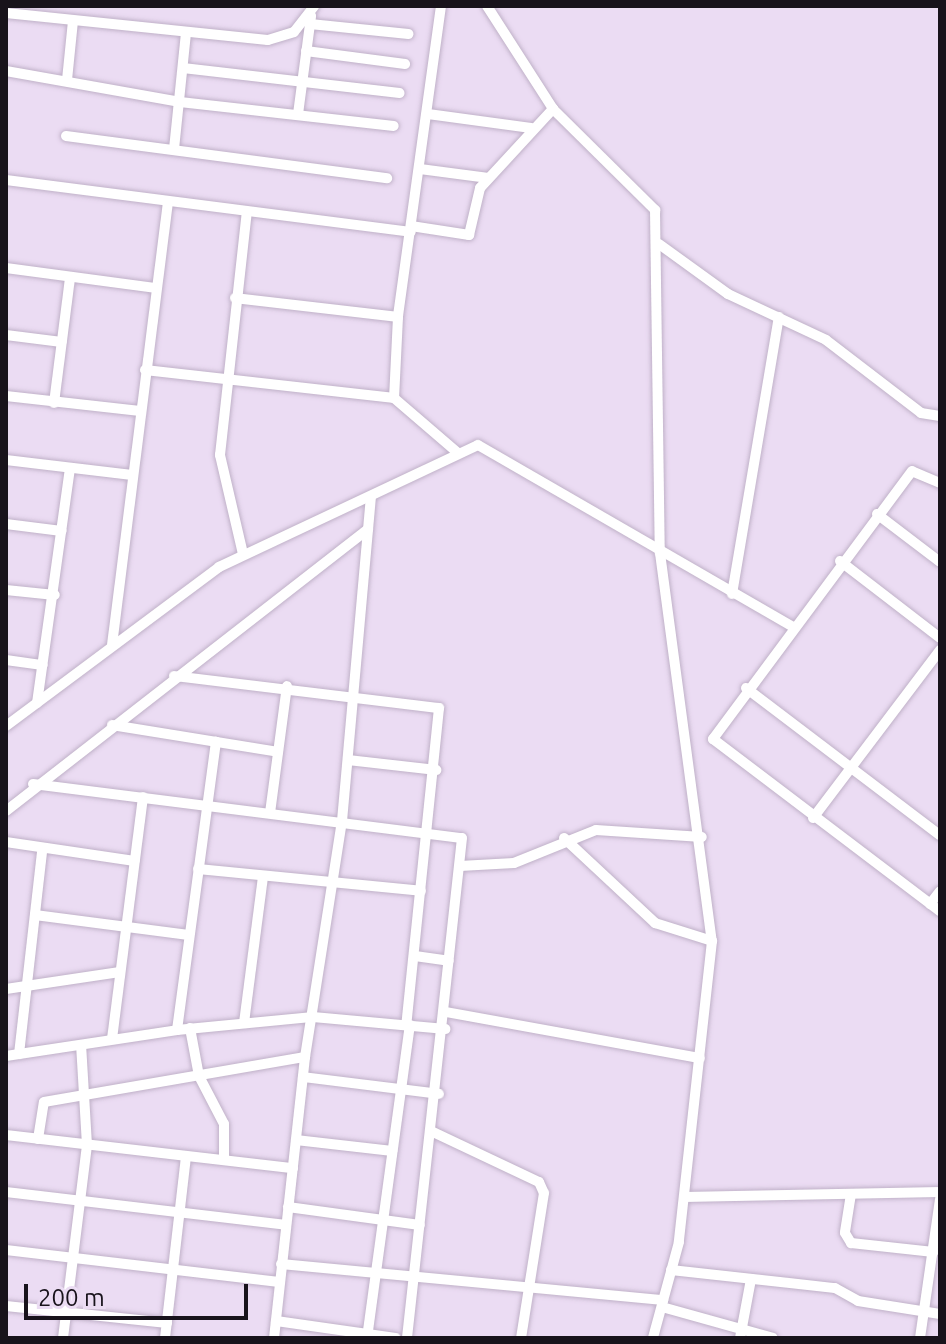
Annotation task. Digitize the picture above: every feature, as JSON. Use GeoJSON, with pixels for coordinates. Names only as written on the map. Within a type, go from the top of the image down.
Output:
{"type":"FeatureCollection","features":[{"type":"Feature","properties":{"kind":"street"},"geometry":{"type":"LineString","coordinates":[[394,398],[398,317],[441,6]]}},
{"type":"Feature","properties":{"kind":"street"},"geometry":{"type":"LineString","coordinates":[[487,6],[553,109],[643,194],[655,210],[659,244],[654,419],[660,553],[702,837],[712,941],[684,1197],[671,1270],[653,1338]]}},
{"type":"Feature","properties":{"kind":"street"},"geometry":{"type":"LineString","coordinates":[[6,13],[268,40],[294,32],[312,15]]}},
{"type":"Feature","properties":{"kind":"street"},"geometry":{"type":"LineString","coordinates":[[312,15],[408,34]]}},
{"type":"Feature","properties":{"kind":"street"},"geometry":{"type":"LineString","coordinates":[[298,114],[312,15]]}},
{"type":"Feature","properties":{"kind":"street"},"geometry":{"type":"LineString","coordinates":[[67,80],[73,21]]}},
{"type":"Feature","properties":{"kind":"street"},"geometry":{"type":"LineString","coordinates":[[174,149],[186,33]]}},
{"type":"Feature","properties":{"kind":"street"},"geometry":{"type":"LineString","coordinates":[[306,51],[405,64]]}},
{"type":"Feature","properties":{"kind":"street"},"geometry":{"type":"LineString","coordinates":[[183,68],[400,93]]}},
{"type":"Feature","properties":{"kind":"street"},"geometry":{"type":"LineString","coordinates":[[6,71],[180,102],[394,126]]}},
{"type":"Feature","properties":{"kind":"street"},"geometry":{"type":"LineString","coordinates":[[6,180],[168,204],[469,235],[488,178],[531,128],[553,109]]}},
{"type":"Feature","properties":{"kind":"street"},"geometry":{"type":"LineString","coordinates":[[428,114],[531,128]]}},
{"type":"Feature","properties":{"kind":"street"},"geometry":{"type":"LineString","coordinates":[[66,136],[387,178]]}},
{"type":"Feature","properties":{"kind":"street"},"geometry":{"type":"LineString","coordinates":[[420,169],[488,178]]}},
{"type":"Feature","properties":{"kind":"street"},"geometry":{"type":"LineString","coordinates":[[112,645],[168,204]]}},
{"type":"Feature","properties":{"kind":"street"},"geometry":{"type":"LineString","coordinates":[[243,554],[220,455],[224,381],[247,212]]}},
{"type":"Feature","properties":{"kind":"street"},"geometry":{"type":"LineString","coordinates":[[659,244],[699,277],[826,340],[911,407],[940,416]]}},
{"type":"Feature","properties":{"kind":"street"},"geometry":{"type":"LineString","coordinates":[[6,268],[155,288]]}},
{"type":"Feature","properties":{"kind":"street"},"geometry":{"type":"LineString","coordinates":[[54,403],[70,278]]}},
{"type":"Feature","properties":{"kind":"street"},"geometry":{"type":"LineString","coordinates":[[235,298],[398,317]]}},
{"type":"Feature","properties":{"kind":"street"},"geometry":{"type":"LineString","coordinates":[[732,594],[779,317]]}},
{"type":"Feature","properties":{"kind":"street"},"geometry":{"type":"LineString","coordinates":[[6,335],[62,342]]}},
{"type":"Feature","properties":{"kind":"street"},"geometry":{"type":"LineString","coordinates":[[145,370],[394,398],[458,453]]}},
{"type":"Feature","properties":{"kind":"street"},"geometry":{"type":"LineString","coordinates":[[6,396],[140,411]]}},
{"type":"Feature","properties":{"kind":"street"},"geometry":{"type":"LineString","coordinates":[[6,726],[112,645],[243,554],[371,498],[478,445],[660,553],[792,626]]}},
{"type":"Feature","properties":{"kind":"street"},"geometry":{"type":"LineString","coordinates":[[6,460],[132,475]]}},
{"type":"Feature","properties":{"kind":"street"},"geometry":{"type":"LineString","coordinates":[[37,703],[55,595],[70,468]]}},
{"type":"Feature","properties":{"kind":"street"},"geometry":{"type":"LineString","coordinates":[[940,483],[912,471],[840,561],[746,688],[713,739],[813,818],[940,911]]}},
{"type":"Feature","properties":{"kind":"street"},"geometry":{"type":"LineString","coordinates":[[274,1338],[305,1057],[342,821],[371,498]]}},
{"type":"Feature","properties":{"kind":"street"},"geometry":{"type":"LineString","coordinates":[[877,514],[940,562]]}},
{"type":"Feature","properties":{"kind":"street"},"geometry":{"type":"LineString","coordinates":[[6,524],[62,531]]}},
{"type":"Feature","properties":{"kind":"street"},"geometry":{"type":"LineString","coordinates":[[6,811],[33,784],[368,529]]}},
{"type":"Feature","properties":{"kind":"street"},"geometry":{"type":"LineString","coordinates":[[840,561],[940,638]]}},
{"type":"Feature","properties":{"kind":"street"},"geometry":{"type":"LineString","coordinates":[[6,590],[55,595]]}},
{"type":"Feature","properties":{"kind":"street"},"geometry":{"type":"LineString","coordinates":[[813,818],[940,650]]}},
{"type":"Feature","properties":{"kind":"street"},"geometry":{"type":"LineString","coordinates":[[6,660],[43,665]]}},
{"type":"Feature","properties":{"kind":"street"},"geometry":{"type":"LineString","coordinates":[[174,676],[287,686],[439,708],[430,832],[408,1025],[367,1336]]}},
{"type":"Feature","properties":{"kind":"street"},"geometry":{"type":"LineString","coordinates":[[270,813],[287,686]]}},
{"type":"Feature","properties":{"kind":"street"},"geometry":{"type":"LineString","coordinates":[[746,688],[940,835]]}},
{"type":"Feature","properties":{"kind":"street"},"geometry":{"type":"LineString","coordinates":[[112,725],[278,752]]}},
{"type":"Feature","properties":{"kind":"street"},"geometry":{"type":"LineString","coordinates":[[177,1030],[216,742]]}},
{"type":"Feature","properties":{"kind":"street"},"geometry":{"type":"LineString","coordinates":[[348,760],[436,770]]}},
{"type":"Feature","properties":{"kind":"street"},"geometry":{"type":"LineString","coordinates":[[33,784],[207,803],[462,838],[439,1094],[407,1338]]}},
{"type":"Feature","properties":{"kind":"street"},"geometry":{"type":"LineString","coordinates":[[112,1039],[143,797]]}},
{"type":"Feature","properties":{"kind":"street"},"geometry":{"type":"LineString","coordinates":[[460,866],[514,863],[564,838],[596,830],[702,837]]}},
{"type":"Feature","properties":{"kind":"street"},"geometry":{"type":"LineString","coordinates":[[564,838],[655,923],[712,941]]}},
{"type":"Feature","properties":{"kind":"street"},"geometry":{"type":"LineString","coordinates":[[6,842],[42,852],[135,861]]}},
{"type":"Feature","properties":{"kind":"street"},"geometry":{"type":"LineString","coordinates":[[19,1054],[42,852]]}},
{"type":"Feature","properties":{"kind":"street"},"geometry":{"type":"LineString","coordinates":[[198,869],[421,891]]}},
{"type":"Feature","properties":{"kind":"street"},"geometry":{"type":"LineString","coordinates":[[244,1023],[263,877]]}},
{"type":"Feature","properties":{"kind":"street"},"geometry":{"type":"LineString","coordinates":[[930,904],[940,891]]}},
{"type":"Feature","properties":{"kind":"street"},"geometry":{"type":"LineString","coordinates":[[35,915],[127,924],[189,935]]}},
{"type":"Feature","properties":{"kind":"street"},"geometry":{"type":"LineString","coordinates":[[415,956],[449,961]]}},
{"type":"Feature","properties":{"kind":"street"},"geometry":{"type":"LineString","coordinates":[[6,989],[120,972]]}},
{"type":"Feature","properties":{"kind":"street"},"geometry":{"type":"LineString","coordinates":[[446,1012],[700,1058]]}},
{"type":"Feature","properties":{"kind":"street"},"geometry":{"type":"LineString","coordinates":[[6,1056],[190,1028],[313,1017],[445,1029]]}},
{"type":"Feature","properties":{"kind":"street"},"geometry":{"type":"LineString","coordinates":[[190,1028],[199,1076],[224,1124],[224,1160]]}},
{"type":"Feature","properties":{"kind":"street"},"geometry":{"type":"LineString","coordinates":[[63,1338],[87,1145],[88,1097],[81,1045]]}},
{"type":"Feature","properties":{"kind":"street"},"geometry":{"type":"LineString","coordinates":[[38,1139],[44,1102],[88,1097],[305,1057]]}},
{"type":"Feature","properties":{"kind":"street"},"geometry":{"type":"LineString","coordinates":[[303,1077],[439,1094]]}},
{"type":"Feature","properties":{"kind":"street"},"geometry":{"type":"LineString","coordinates":[[433,1132],[539,1182],[544,1193],[525,1290],[521,1338]]}},
{"type":"Feature","properties":{"kind":"street"},"geometry":{"type":"LineString","coordinates":[[6,1135],[293,1168]]}},
{"type":"Feature","properties":{"kind":"street"},"geometry":{"type":"LineString","coordinates":[[296,1140],[392,1151]]}},
{"type":"Feature","properties":{"kind":"street"},"geometry":{"type":"LineString","coordinates":[[165,1338],[186,1156]]}},
{"type":"Feature","properties":{"kind":"street"},"geometry":{"type":"LineString","coordinates":[[6,1192],[286,1225]]}},
{"type":"Feature","properties":{"kind":"street"},"geometry":{"type":"LineString","coordinates":[[684,1197],[940,1192]]}},
{"type":"Feature","properties":{"kind":"street"},"geometry":{"type":"LineString","coordinates":[[851,1194],[845,1233],[851,1243],[936,1259]]}},
{"type":"Feature","properties":{"kind":"street"},"geometry":{"type":"LineString","coordinates":[[920,1338],[936,1259],[940,1199]]}},
{"type":"Feature","properties":{"kind":"street"},"geometry":{"type":"LineString","coordinates":[[288,1207],[420,1225]]}},
{"type":"Feature","properties":{"kind":"street"},"geometry":{"type":"LineString","coordinates":[[6,1250],[279,1282]]}},
{"type":"Feature","properties":{"kind":"street"},"geometry":{"type":"LineString","coordinates":[[281,1264],[662,1303],[742,1334],[773,1338]]}},
{"type":"Feature","properties":{"kind":"street"},"geometry":{"type":"LineString","coordinates":[[671,1270],[835,1288],[860,1301],[940,1314]]}},
{"type":"Feature","properties":{"kind":"street"},"geometry":{"type":"LineString","coordinates":[[742,1334],[751,1279]]}},
{"type":"Feature","properties":{"kind":"street"},"geometry":{"type":"LineString","coordinates":[[6,1306],[167,1323]]}},
{"type":"Feature","properties":{"kind":"street"},"geometry":{"type":"LineString","coordinates":[[276,1321],[396,1338]]}}]}
